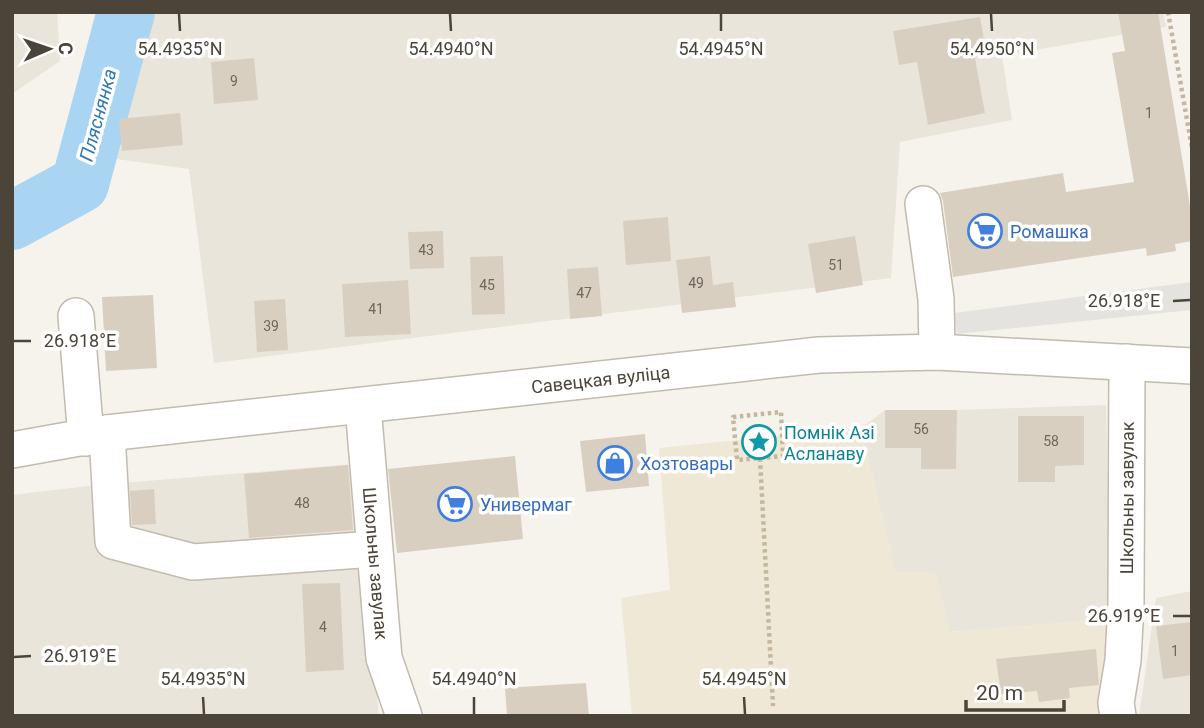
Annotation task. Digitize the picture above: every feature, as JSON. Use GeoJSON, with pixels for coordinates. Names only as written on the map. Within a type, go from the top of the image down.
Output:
{"type":"FeatureCollection","features":[{"type":"Feature","properties":{"kind":"street"},"geometry":{"type":"LineString","coordinates":[[923,204],[936,299],[937,352]]}},
{"type":"Feature","properties":{"kind":"street"},"geometry":{"type":"LineString","coordinates":[[76,316],[113,541],[193,562],[374,549]]}},
{"type":"Feature","properties":{"kind":"street","name":"Савецкая вуліца"},"geometry":{"type":"LineString","coordinates":[[12,450],[96,435],[819,355],[937,352],[1192,366]]}},
{"type":"Feature","properties":{"kind":"street","name":"Школьны завулак"},"geometry":{"type":"LineString","coordinates":[[1118,716],[1116,703],[1123,660],[1126,603],[1127,362]]}},
{"type":"Feature","properties":{"kind":"street","name":"Школьны завулак"},"geometry":{"type":"LineString","coordinates":[[363,405],[384,658],[404,716]]}},
{"type":"Feature","properties":{"kind":"path"},"geometry":{"type":"LineString","coordinates":[[1168,12],[1192,148]]}},
{"type":"Feature","properties":{"kind":"path"},"geometry":{"type":"LineString","coordinates":[[780,412],[783,456],[760,458],[737,460],[733,417],[780,412]]}},
{"type":"Feature","properties":{"kind":"path"},"geometry":{"type":"LineString","coordinates":[[760,458],[773,706]]}},
{"type":"Feature","properties":{"kind":"shaded area"},"geometry":{"type":"Polygon","coordinates":[[[12,12],[57,12],[60,61],[12,94],[12,12]]]}},
{"type":"Feature","properties":{"kind":"shaded area"},"geometry":{"type":"Polygon","coordinates":[[[145,12],[1163,12],[1166,27],[1002,56],[1012,120],[900,142],[891,278],[214,363],[189,169],[109,158],[145,12]]]}},
{"type":"Feature","properties":{"kind":"shaded area"},"geometry":{"type":"Polygon","coordinates":[[[1192,282],[1192,310],[957,334],[954,313],[1192,282]]]}},
{"type":"Feature","properties":{"kind":"shaded area"},"geometry":{"type":"Polygon","coordinates":[[[1106,405],[1110,619],[950,632],[935,573],[895,572],[861,428],[885,410],[1106,405]]]}},
{"type":"Feature","properties":{"kind":"shaded area"},"geometry":{"type":"Polygon","coordinates":[[[861,428],[895,572],[935,572],[950,632],[1110,619],[1109,716],[632,716],[621,598],[670,590],[659,448],[861,428]]]}},
{"type":"Feature","properties":{"kind":"shaded area"},"geometry":{"type":"Polygon","coordinates":[[[354,464],[379,716],[12,716],[12,495],[97,485],[354,464]]]}},
{"type":"Feature","properties":{"kind":"shaded area"},"geometry":{"type":"Polygon","coordinates":[[[1192,591],[1192,716],[1139,716],[1156,598],[1192,591]]]}},
{"type":"Feature","properties":{"kind":"building"},"geometry":{"type":"Polygon","coordinates":[[[1118,12],[1158,12],[1192,218],[1192,241],[1175,244],[1176,251],[1147,256],[1146,248],[953,277],[940,193],[1063,173],[1066,192],[1134,182],[1112,53],[1125,51],[1118,12]]]}},
{"type":"Feature","properties":{"kind":"building"},"geometry":{"type":"Polygon","coordinates":[[[980,17],[986,51],[974,53],[985,113],[928,125],[917,62],[899,65],[893,31],[980,17]]]}},
{"type":"Feature","properties":{"kind":"building"},"geometry":{"type":"Polygon","coordinates":[[[254,58],[258,100],[214,104],[211,62],[254,58]]]}},
{"type":"Feature","properties":{"kind":"building"},"geometry":{"type":"Polygon","coordinates":[[[180,113],[183,145],[122,151],[119,119],[180,113]]]}},
{"type":"Feature","properties":{"kind":"building"},"geometry":{"type":"Polygon","coordinates":[[[668,217],[671,261],[626,265],[623,221],[668,217]]]}},
{"type":"Feature","properties":{"kind":"building"},"geometry":{"type":"Polygon","coordinates":[[[443,231],[444,268],[410,269],[408,232],[443,231]]]}},
{"type":"Feature","properties":{"kind":"building"},"geometry":{"type":"Polygon","coordinates":[[[855,236],[863,285],[816,293],[808,244],[855,236]]]}},
{"type":"Feature","properties":{"kind":"building"},"geometry":{"type":"Polygon","coordinates":[[[503,256],[505,314],[472,315],[470,257],[503,256]]]}},
{"type":"Feature","properties":{"kind":"building"},"geometry":{"type":"Polygon","coordinates":[[[710,256],[713,285],[733,282],[736,307],[682,313],[676,260],[710,256]]]}},
{"type":"Feature","properties":{"kind":"building"},"geometry":{"type":"Polygon","coordinates":[[[598,267],[602,316],[570,319],[567,269],[598,267]]]}},
{"type":"Feature","properties":{"kind":"building"},"geometry":{"type":"Polygon","coordinates":[[[408,280],[411,334],[345,337],[342,284],[408,280]]]}},
{"type":"Feature","properties":{"kind":"building"},"geometry":{"type":"Polygon","coordinates":[[[153,295],[157,368],[106,371],[102,297],[153,295]]]}},
{"type":"Feature","properties":{"kind":"building"},"geometry":{"type":"Polygon","coordinates":[[[285,299],[288,350],[257,352],[254,301],[285,299]]]}},
{"type":"Feature","properties":{"kind":"building"},"geometry":{"type":"Polygon","coordinates":[[[885,410],[957,410],[956,469],[921,469],[921,448],[885,448],[885,410]]]}},
{"type":"Feature","properties":{"kind":"building"},"geometry":{"type":"Polygon","coordinates":[[[1018,416],[1084,416],[1084,465],[1055,466],[1055,482],[1018,482],[1018,416]]]}},
{"type":"Feature","properties":{"kind":"building","name":"Хозтовары"},"geometry":{"type":"Polygon","coordinates":[[[645,434],[649,486],[586,492],[580,441],[645,434]]]}},
{"type":"Feature","properties":{"kind":"building","name":"Универмаг"},"geometry":{"type":"Polygon","coordinates":[[[515,456],[523,539],[397,553],[388,469],[515,456]]]}},
{"type":"Feature","properties":{"kind":"building"},"geometry":{"type":"Polygon","coordinates":[[[348,465],[353,530],[249,538],[244,474],[348,465]]]}},
{"type":"Feature","properties":{"kind":"building"},"geometry":{"type":"Polygon","coordinates":[[[154,489],[156,524],[132,525],[130,491],[154,489]]]}},
{"type":"Feature","properties":{"kind":"building"},"geometry":{"type":"Polygon","coordinates":[[[340,583],[344,670],[306,672],[302,584],[340,583]]]}},
{"type":"Feature","properties":{"kind":"building"},"geometry":{"type":"Polygon","coordinates":[[[1192,622],[1192,675],[1163,679],[1156,626],[1192,622]]]}},
{"type":"Feature","properties":{"kind":"building"},"geometry":{"type":"Polygon","coordinates":[[[1096,649],[1099,685],[1069,688],[1070,698],[1039,702],[1037,691],[1001,694],[996,659],[1096,649]]]}},
{"type":"Feature","properties":{"kind":"building"},"geometry":{"type":"Polygon","coordinates":[[[586,683],[589,716],[507,716],[505,688],[586,683]]]}},
{"type":"Feature","properties":{"kind":"waterway","name":"Пляснянка"},"geometry":{"type":"LineString","coordinates":[[12,221],[80,184],[126,12]]}},
{"type":"Feature","properties":{"kind":"place","name":"Ромашка"},"geometry":{"type":"Point","coordinates":[985,231]}},
{"type":"Feature","properties":{"kind":"place","name":"Помнік Азі Асланаву"},"geometry":{"type":"Point","coordinates":[759,442]}},
{"type":"Feature","properties":{"kind":"place","name":"Хозтовары"},"geometry":{"type":"Point","coordinates":[615,463]}},
{"type":"Feature","properties":{"kind":"place","name":"Универмаг"},"geometry":{"type":"Point","coordinates":[455,504]}}]}
